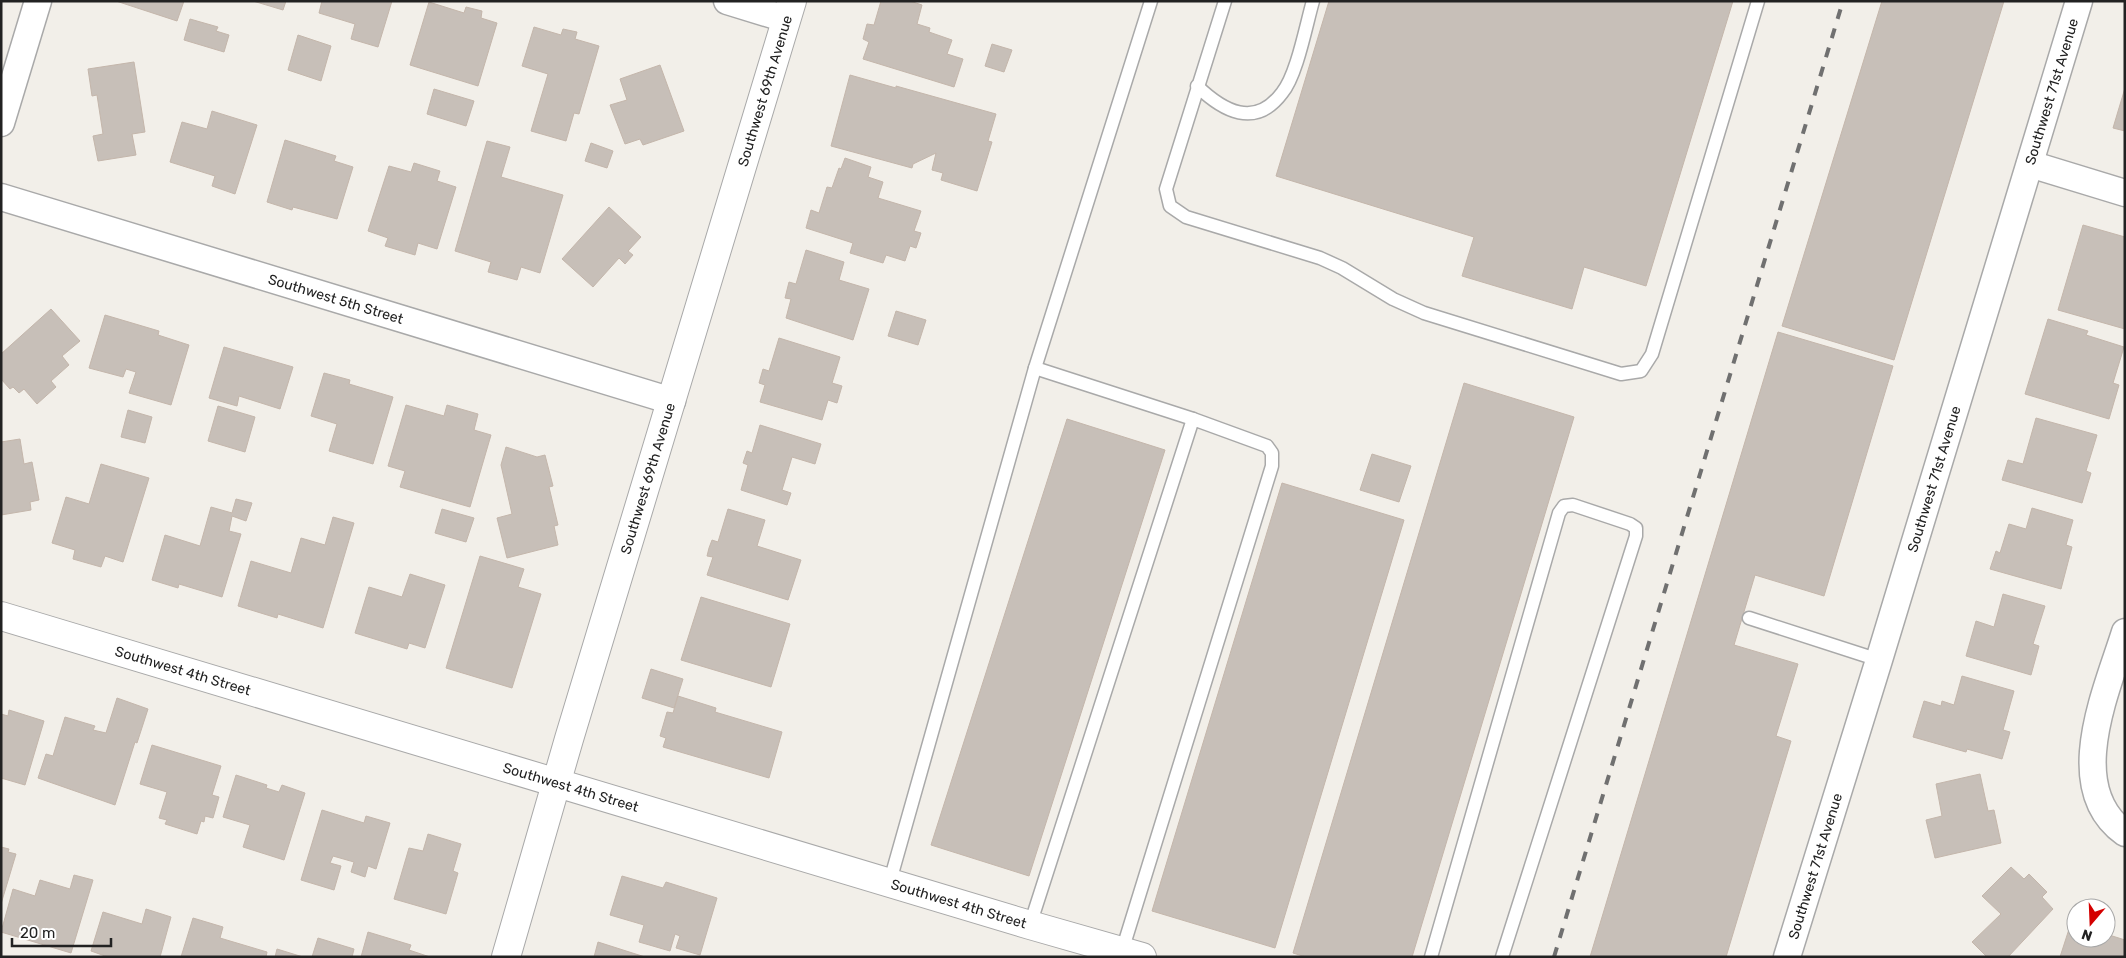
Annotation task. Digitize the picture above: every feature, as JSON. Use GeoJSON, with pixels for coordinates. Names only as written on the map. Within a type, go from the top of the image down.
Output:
{"type":"FeatureCollection","features":[{"type":"Feature","properties":{"kind":"street"},"geometry":{"type":"LineString","coordinates":[[1,123],[38,1]]}},
{"type":"Feature","properties":{"kind":"street"},"geometry":{"type":"LineString","coordinates":[[727,1],[789,10]]}},
{"type":"Feature","properties":{"kind":"street","name":"Southwest 71st Avenue"},"geometry":{"type":"LineString","coordinates":[[1787,957],[1880,660],[2079,1]]}},
{"type":"Feature","properties":{"kind":"street","name":"Southwest 69th Avenue"},"geometry":{"type":"LineString","coordinates":[[506,957],[789,10]]}},
{"type":"Feature","properties":{"kind":"street"},"geometry":{"type":"LineString","coordinates":[[2030,164],[2125,193]]}},
{"type":"Feature","properties":{"kind":"street","name":"Southwest 5th Street"},"geometry":{"type":"LineString","coordinates":[[1,197],[672,401]]}},
{"type":"Feature","properties":{"kind":"street","name":"Southwest 4th Street"},"geometry":{"type":"LineString","coordinates":[[1,616],[1132,954]]}},
{"type":"Feature","properties":{"kind":"street"},"geometry":{"type":"LineString","coordinates":[[2125,632],[2092,744],[2094,779],[2098,798],[2112,824],[2125,833]]}},
{"type":"Feature","properties":{"kind":"lane"},"geometry":{"type":"LineString","coordinates":[[890,881],[1035,368],[1151,1]]}},
{"type":"Feature","properties":{"kind":"lane"},"geometry":{"type":"LineString","coordinates":[[1225,1],[1166,189],[1170,206],[1186,217],[1320,258],[1342,268],[1393,299],[1424,313],[1621,374],[1641,371],[1652,354],[1758,1]]}},
{"type":"Feature","properties":{"kind":"lane"},"geometry":{"type":"LineString","coordinates":[[1197,86],[1212,100],[1228,110],[1247,114],[1266,108],[1283,93],[1292,74],[1312,1]]}},
{"type":"Feature","properties":{"kind":"lane"},"geometry":{"type":"LineString","coordinates":[[1035,368],[1193,419],[1267,446],[1272,454],[1272,466],[1132,954]]}},
{"type":"Feature","properties":{"kind":"lane"},"geometry":{"type":"LineString","coordinates":[[1030,925],[1193,419]]}},
{"type":"Feature","properties":{"kind":"lane"},"geometry":{"type":"LineString","coordinates":[[1431,957],[1559,513],[1564,506],[1573,505],[1630,524],[1636,528],[1636,536],[1502,957]]}},
{"type":"Feature","properties":{"kind":"lane"},"geometry":{"type":"LineString","coordinates":[[1749,618],[1880,660]]}},
{"type":"Feature","properties":{"kind":"building"},"geometry":{"type":"Polygon","coordinates":[[[116,1],[184,1],[177,21],[116,1]]]}},
{"type":"Feature","properties":{"kind":"building"},"geometry":{"type":"Polygon","coordinates":[[[253,1],[286,1],[283,10],[253,1]]]}},
{"type":"Feature","properties":{"kind":"building"},"geometry":{"type":"Polygon","coordinates":[[[322,1],[392,1],[378,47],[351,39],[355,24],[319,13],[322,1]]]}},
{"type":"Feature","properties":{"kind":"building"},"geometry":{"type":"Polygon","coordinates":[[[881,1],[910,1],[922,5],[917,24],[930,28],[929,32],[952,40],[947,54],[963,59],[954,87],[863,59],[869,42],[863,39],[867,24],[874,25],[881,1]]]}},
{"type":"Feature","properties":{"kind":"building"},"geometry":{"type":"Polygon","coordinates":[[[1329,1],[1733,1],[1646,286],[1584,267],[1572,309],[1462,276],[1474,237],[1276,176],[1329,1]]]}},
{"type":"Feature","properties":{"kind":"building"},"geometry":{"type":"Polygon","coordinates":[[[1882,1],[2004,1],[1894,360],[1782,326],[1882,1]]]}},
{"type":"Feature","properties":{"kind":"building"},"geometry":{"type":"Polygon","coordinates":[[[429,2],[464,13],[466,7],[482,11],[481,18],[497,23],[478,86],[410,65],[429,2]]]}},
{"type":"Feature","properties":{"kind":"building"},"geometry":{"type":"Polygon","coordinates":[[[190,19],[218,27],[216,31],[229,35],[224,52],[184,40],[190,19]]]}},
{"type":"Feature","properties":{"kind":"building"},"geometry":{"type":"Polygon","coordinates":[[[534,27],[561,35],[563,29],[577,32],[575,39],[599,46],[579,114],[574,113],[566,141],[531,131],[548,74],[522,66],[534,27]]]}},
{"type":"Feature","properties":{"kind":"building"},"geometry":{"type":"Polygon","coordinates":[[[298,35],[331,46],[321,81],[288,70],[298,35]]]}},
{"type":"Feature","properties":{"kind":"building"},"geometry":{"type":"Polygon","coordinates":[[[992,44],[1012,50],[1004,72],[985,66],[992,44]]]}},
{"type":"Feature","properties":{"kind":"building"},"geometry":{"type":"Polygon","coordinates":[[[134,62],[145,132],[132,134],[136,155],[98,161],[93,136],[103,134],[97,95],[92,96],[88,69],[134,62]]]}},
{"type":"Feature","properties":{"kind":"building"},"geometry":{"type":"Polygon","coordinates":[[[660,65],[684,131],[643,145],[640,139],[625,144],[610,105],[627,100],[620,79],[660,65]]]}},
{"type":"Feature","properties":{"kind":"building"},"geometry":{"type":"Polygon","coordinates":[[[850,75],[996,114],[988,141],[992,142],[977,191],[941,180],[943,173],[932,170],[936,153],[913,164],[912,168],[831,146],[850,75]]]}},
{"type":"Feature","properties":{"kind":"building"},"geometry":{"type":"Polygon","coordinates":[[[2125,88],[2125,131],[2113,128],[2125,88]]]}},
{"type":"Feature","properties":{"kind":"building"},"geometry":{"type":"Polygon","coordinates":[[[434,89],[474,101],[466,126],[427,114],[434,89]]]}},
{"type":"Feature","properties":{"kind":"building"},"geometry":{"type":"Polygon","coordinates":[[[212,111],[257,125],[235,194],[212,186],[215,176],[170,162],[182,122],[207,129],[212,111]]]}},
{"type":"Feature","properties":{"kind":"building"},"geometry":{"type":"Polygon","coordinates":[[[285,140],[336,156],[334,161],[353,167],[337,219],[293,207],[292,210],[267,202],[285,140]]]}},
{"type":"Feature","properties":{"kind":"building"},"geometry":{"type":"Polygon","coordinates":[[[487,141],[510,147],[501,177],[563,195],[540,273],[521,267],[517,280],[488,272],[491,262],[455,251],[487,141]]]}},
{"type":"Feature","properties":{"kind":"building"},"geometry":{"type":"Polygon","coordinates":[[[591,143],[613,151],[607,168],[585,161],[591,143]]]}},
{"type":"Feature","properties":{"kind":"building"},"geometry":{"type":"Polygon","coordinates":[[[845,158],[871,167],[868,177],[883,182],[878,198],[921,211],[914,231],[921,233],[916,248],[910,246],[905,261],[886,255],[883,263],[850,253],[853,243],[806,228],[811,210],[819,213],[827,187],[832,188],[839,168],[841,169],[845,158]]]}},
{"type":"Feature","properties":{"kind":"building"},"geometry":{"type":"Polygon","coordinates":[[[414,163],[440,171],[437,181],[456,187],[437,249],[418,243],[415,255],[385,246],[388,238],[368,231],[389,166],[411,172],[414,163]]]}},
{"type":"Feature","properties":{"kind":"building"},"geometry":{"type":"Polygon","coordinates":[[[609,207],[641,237],[628,251],[633,255],[625,264],[619,258],[593,287],[562,259],[609,207]]]}},
{"type":"Feature","properties":{"kind":"building"},"geometry":{"type":"Polygon","coordinates":[[[2083,225],[2125,237],[2125,329],[2058,310],[2083,225]]]}},
{"type":"Feature","properties":{"kind":"building"},"geometry":{"type":"Polygon","coordinates":[[[806,250],[844,262],[839,280],[869,289],[853,340],[786,318],[791,299],[785,298],[789,282],[796,284],[806,250]]]}},
{"type":"Feature","properties":{"kind":"building"},"geometry":{"type":"Polygon","coordinates":[[[51,309],[80,341],[62,356],[69,365],[51,381],[56,387],[37,404],[24,389],[19,393],[13,387],[10,389],[1,379],[1,354],[51,309]]]}},
{"type":"Feature","properties":{"kind":"building"},"geometry":{"type":"Polygon","coordinates":[[[896,311],[926,320],[918,345],[888,336],[896,311]]]}},
{"type":"Feature","properties":{"kind":"building"},"geometry":{"type":"Polygon","coordinates":[[[105,315],[159,331],[158,335],[189,345],[171,405],[129,393],[136,372],[126,369],[123,377],[89,368],[105,315]]]}},
{"type":"Feature","properties":{"kind":"building"},"geometry":{"type":"Polygon","coordinates":[[[2048,319],[2088,331],[2086,335],[2124,347],[2113,383],[2119,385],[2109,419],[2025,394],[2048,319]]]}},
{"type":"Feature","properties":{"kind":"building"},"geometry":{"type":"Polygon","coordinates":[[[1778,332],[1893,366],[1824,596],[1755,575],[1734,645],[1798,664],[1776,736],[1791,741],[1726,957],[1590,957],[1778,332]]]}},
{"type":"Feature","properties":{"kind":"building"},"geometry":{"type":"Polygon","coordinates":[[[779,338],[840,357],[832,383],[842,386],[837,403],[828,400],[822,420],[760,402],[765,385],[759,383],[763,369],[769,371],[779,338]]]}},
{"type":"Feature","properties":{"kind":"building"},"geometry":{"type":"Polygon","coordinates":[[[224,347],[293,367],[280,409],[239,396],[237,406],[209,398],[224,347]]]}},
{"type":"Feature","properties":{"kind":"building"},"geometry":{"type":"Polygon","coordinates":[[[324,373],[350,380],[349,384],[393,397],[373,464],[329,451],[337,424],[311,416],[324,373]]]}},
{"type":"Feature","properties":{"kind":"building"},"geometry":{"type":"Polygon","coordinates":[[[1464,383],[1574,417],[1412,957],[1306,957],[1293,953],[1464,383]]]}},
{"type":"Feature","properties":{"kind":"building"},"geometry":{"type":"Polygon","coordinates":[[[406,405],[444,416],[447,405],[478,414],[474,430],[491,435],[470,507],[400,487],[405,471],[388,466],[406,405]]]}},
{"type":"Feature","properties":{"kind":"building"},"geometry":{"type":"Polygon","coordinates":[[[218,406],[255,417],[245,452],[208,441],[218,406]]]}},
{"type":"Feature","properties":{"kind":"building"},"geometry":{"type":"Polygon","coordinates":[[[128,410],[152,417],[145,443],[121,437],[128,410]]]}},
{"type":"Feature","properties":{"kind":"building"},"geometry":{"type":"Polygon","coordinates":[[[2036,418],[2097,435],[2086,471],[2091,473],[2082,503],[2002,480],[2008,460],[2023,464],[2036,418]]]}},
{"type":"Feature","properties":{"kind":"building"},"geometry":{"type":"Polygon","coordinates":[[[1067,419],[1165,450],[1029,876],[931,845],[1067,419]]]}},
{"type":"Feature","properties":{"kind":"building"},"geometry":{"type":"Polygon","coordinates":[[[760,425],[821,444],[815,464],[792,457],[782,490],[791,493],[787,505],[741,490],[748,465],[743,463],[747,451],[752,453],[760,425]]]}},
{"type":"Feature","properties":{"kind":"building"},"geometry":{"type":"Polygon","coordinates":[[[20,439],[24,464],[32,462],[39,500],[30,502],[31,510],[1,515],[1,442],[20,439]]]}},
{"type":"Feature","properties":{"kind":"building"},"geometry":{"type":"Polygon","coordinates":[[[506,447],[537,457],[545,455],[553,486],[549,487],[558,525],[554,526],[558,545],[507,558],[497,518],[512,514],[501,465],[506,447]]]}},
{"type":"Feature","properties":{"kind":"building"},"geometry":{"type":"Polygon","coordinates":[[[1372,454],[1411,466],[1399,502],[1360,490],[1372,454]]]}},
{"type":"Feature","properties":{"kind":"building"},"geometry":{"type":"Polygon","coordinates":[[[101,464],[149,478],[123,562],[105,556],[101,567],[73,559],[75,550],[52,543],[66,497],[89,504],[101,464]]]}},
{"type":"Feature","properties":{"kind":"building"},"geometry":{"type":"Polygon","coordinates":[[[1282,483],[1404,520],[1275,948],[1152,911],[1282,483]]]}},
{"type":"Feature","properties":{"kind":"building"},"geometry":{"type":"Polygon","coordinates":[[[236,499],[252,503],[246,521],[232,516],[229,531],[241,534],[222,597],[179,584],[178,588],[152,580],[165,535],[200,546],[211,507],[232,513],[236,499]]]}},
{"type":"Feature","properties":{"kind":"building"},"geometry":{"type":"Polygon","coordinates":[[[2032,508],[2073,520],[2066,545],[2072,547],[2061,589],[1990,569],[1996,551],[2000,553],[2009,524],[2026,529],[2032,508]]]}},
{"type":"Feature","properties":{"kind":"building"},"geometry":{"type":"Polygon","coordinates":[[[442,509],[474,518],[466,542],[435,533],[442,509]]]}},
{"type":"Feature","properties":{"kind":"building"},"geometry":{"type":"Polygon","coordinates":[[[728,509],[765,520],[757,546],[801,560],[788,600],[707,575],[713,557],[707,556],[709,548],[712,540],[718,542],[728,509]]]}},
{"type":"Feature","properties":{"kind":"building"},"geometry":{"type":"Polygon","coordinates":[[[333,517],[354,523],[323,628],[278,614],[277,618],[238,606],[251,561],[291,573],[301,538],[325,545],[333,517]]]}},
{"type":"Feature","properties":{"kind":"building"},"geometry":{"type":"Polygon","coordinates":[[[480,556],[524,569],[518,587],[541,594],[512,688],[446,668],[480,556]]]}},
{"type":"Feature","properties":{"kind":"building"},"geometry":{"type":"Polygon","coordinates":[[[410,574],[445,585],[425,648],[409,643],[407,649],[355,633],[369,587],[402,597],[410,574]]]}},
{"type":"Feature","properties":{"kind":"building"},"geometry":{"type":"Polygon","coordinates":[[[2003,594],[2045,606],[2033,644],[2039,646],[2031,675],[1966,656],[1976,621],[1994,627],[2003,594]]]}},
{"type":"Feature","properties":{"kind":"building"},"geometry":{"type":"Polygon","coordinates":[[[701,597],[790,624],[771,687],[681,660],[701,597]]]}},
{"type":"Feature","properties":{"kind":"building"},"geometry":{"type":"Polygon","coordinates":[[[651,669],[683,679],[674,708],[642,698],[651,669]]]}},
{"type":"Feature","properties":{"kind":"building"},"geometry":{"type":"Polygon","coordinates":[[[1962,676],[2014,691],[2003,730],[2010,732],[2002,759],[1967,749],[1966,752],[1913,737],[1924,701],[1941,706],[1942,701],[1954,705],[1962,676]]]}},
{"type":"Feature","properties":{"kind":"building"},"geometry":{"type":"Polygon","coordinates":[[[678,696],[716,708],[715,712],[782,732],[769,778],[663,747],[666,738],[660,736],[667,712],[673,713],[678,696]]]}},
{"type":"Feature","properties":{"kind":"building"},"geometry":{"type":"Polygon","coordinates":[[[117,698],[148,709],[137,743],[135,742],[115,805],[38,778],[46,754],[53,756],[65,717],[95,726],[93,730],[106,733],[117,698]]]}},
{"type":"Feature","properties":{"kind":"building"},"geometry":{"type":"Polygon","coordinates":[[[9,710],[44,721],[25,785],[1,778],[1,714],[8,716],[9,710]]]}},
{"type":"Feature","properties":{"kind":"building"},"geometry":{"type":"Polygon","coordinates":[[[152,745],[221,766],[212,795],[219,797],[213,818],[205,816],[204,822],[201,821],[197,834],[165,824],[167,820],[159,818],[167,792],[140,784],[152,745]]]}},
{"type":"Feature","properties":{"kind":"building"},"geometry":{"type":"Polygon","coordinates":[[[1980,774],[1988,811],[1994,810],[2001,843],[1935,858],[1926,820],[1942,816],[1936,784],[1980,774]]]}},
{"type":"Feature","properties":{"kind":"building"},"geometry":{"type":"Polygon","coordinates":[[[236,775],[267,785],[266,788],[279,792],[282,785],[305,793],[284,860],[243,847],[250,825],[223,817],[236,775]]]}},
{"type":"Feature","properties":{"kind":"building"},"geometry":{"type":"Polygon","coordinates":[[[322,810],[364,823],[366,816],[390,823],[376,869],[368,866],[365,877],[351,872],[354,862],[333,856],[330,863],[341,866],[334,890],[301,880],[322,810]]]}},
{"type":"Feature","properties":{"kind":"building"},"geometry":{"type":"Polygon","coordinates":[[[428,834],[461,844],[453,871],[458,873],[446,914],[394,899],[409,848],[423,851],[428,834]]]}},
{"type":"Feature","properties":{"kind":"building"},"geometry":{"type":"Polygon","coordinates":[[[1,847],[9,849],[8,852],[16,854],[1,904],[1,847]]]}},
{"type":"Feature","properties":{"kind":"building"},"geometry":{"type":"Polygon","coordinates":[[[2011,867],[2024,879],[2029,874],[2047,892],[2042,897],[2053,909],[2008,957],[1987,957],[1972,942],[2001,914],[1982,896],[2011,867]]]}},
{"type":"Feature","properties":{"kind":"building"},"geometry":{"type":"Polygon","coordinates":[[[74,875],[93,880],[71,953],[1,932],[13,889],[35,896],[40,880],[70,889],[74,875]]]}},
{"type":"Feature","properties":{"kind":"building"},"geometry":{"type":"Polygon","coordinates":[[[622,876],[663,888],[666,882],[717,898],[700,955],[676,948],[680,936],[675,934],[670,951],[639,942],[644,925],[610,915],[622,876]]]}},
{"type":"Feature","properties":{"kind":"building"},"geometry":{"type":"Polygon","coordinates":[[[146,909],[171,917],[160,957],[108,957],[91,951],[103,912],[142,924],[146,909]]]}},
{"type":"Feature","properties":{"kind":"building"},"geometry":{"type":"Polygon","coordinates":[[[193,918],[223,927],[220,938],[267,952],[266,957],[181,957],[193,918]]]}},
{"type":"Feature","properties":{"kind":"building"},"geometry":{"type":"Polygon","coordinates":[[[368,932],[411,945],[409,950],[430,957],[361,957],[368,932]]]}},
{"type":"Feature","properties":{"kind":"building"},"geometry":{"type":"Polygon","coordinates":[[[2116,937],[2125,940],[2125,957],[2060,957],[2066,938],[2066,948],[2116,948],[2116,937]]]}},
{"type":"Feature","properties":{"kind":"building"},"geometry":{"type":"Polygon","coordinates":[[[318,938],[354,949],[352,957],[312,957],[318,938]]]}},
{"type":"Feature","properties":{"kind":"building"},"geometry":{"type":"Polygon","coordinates":[[[598,942],[645,957],[594,957],[598,942]]]}},
{"type":"Feature","properties":{"kind":"building"},"geometry":{"type":"Polygon","coordinates":[[[277,949],[303,957],[275,957],[277,949]]]}},
{"type":"Feature","properties":{"kind":"railway"},"geometry":{"type":"LineString","coordinates":[[1554,957],[1843,1]]}}]}
